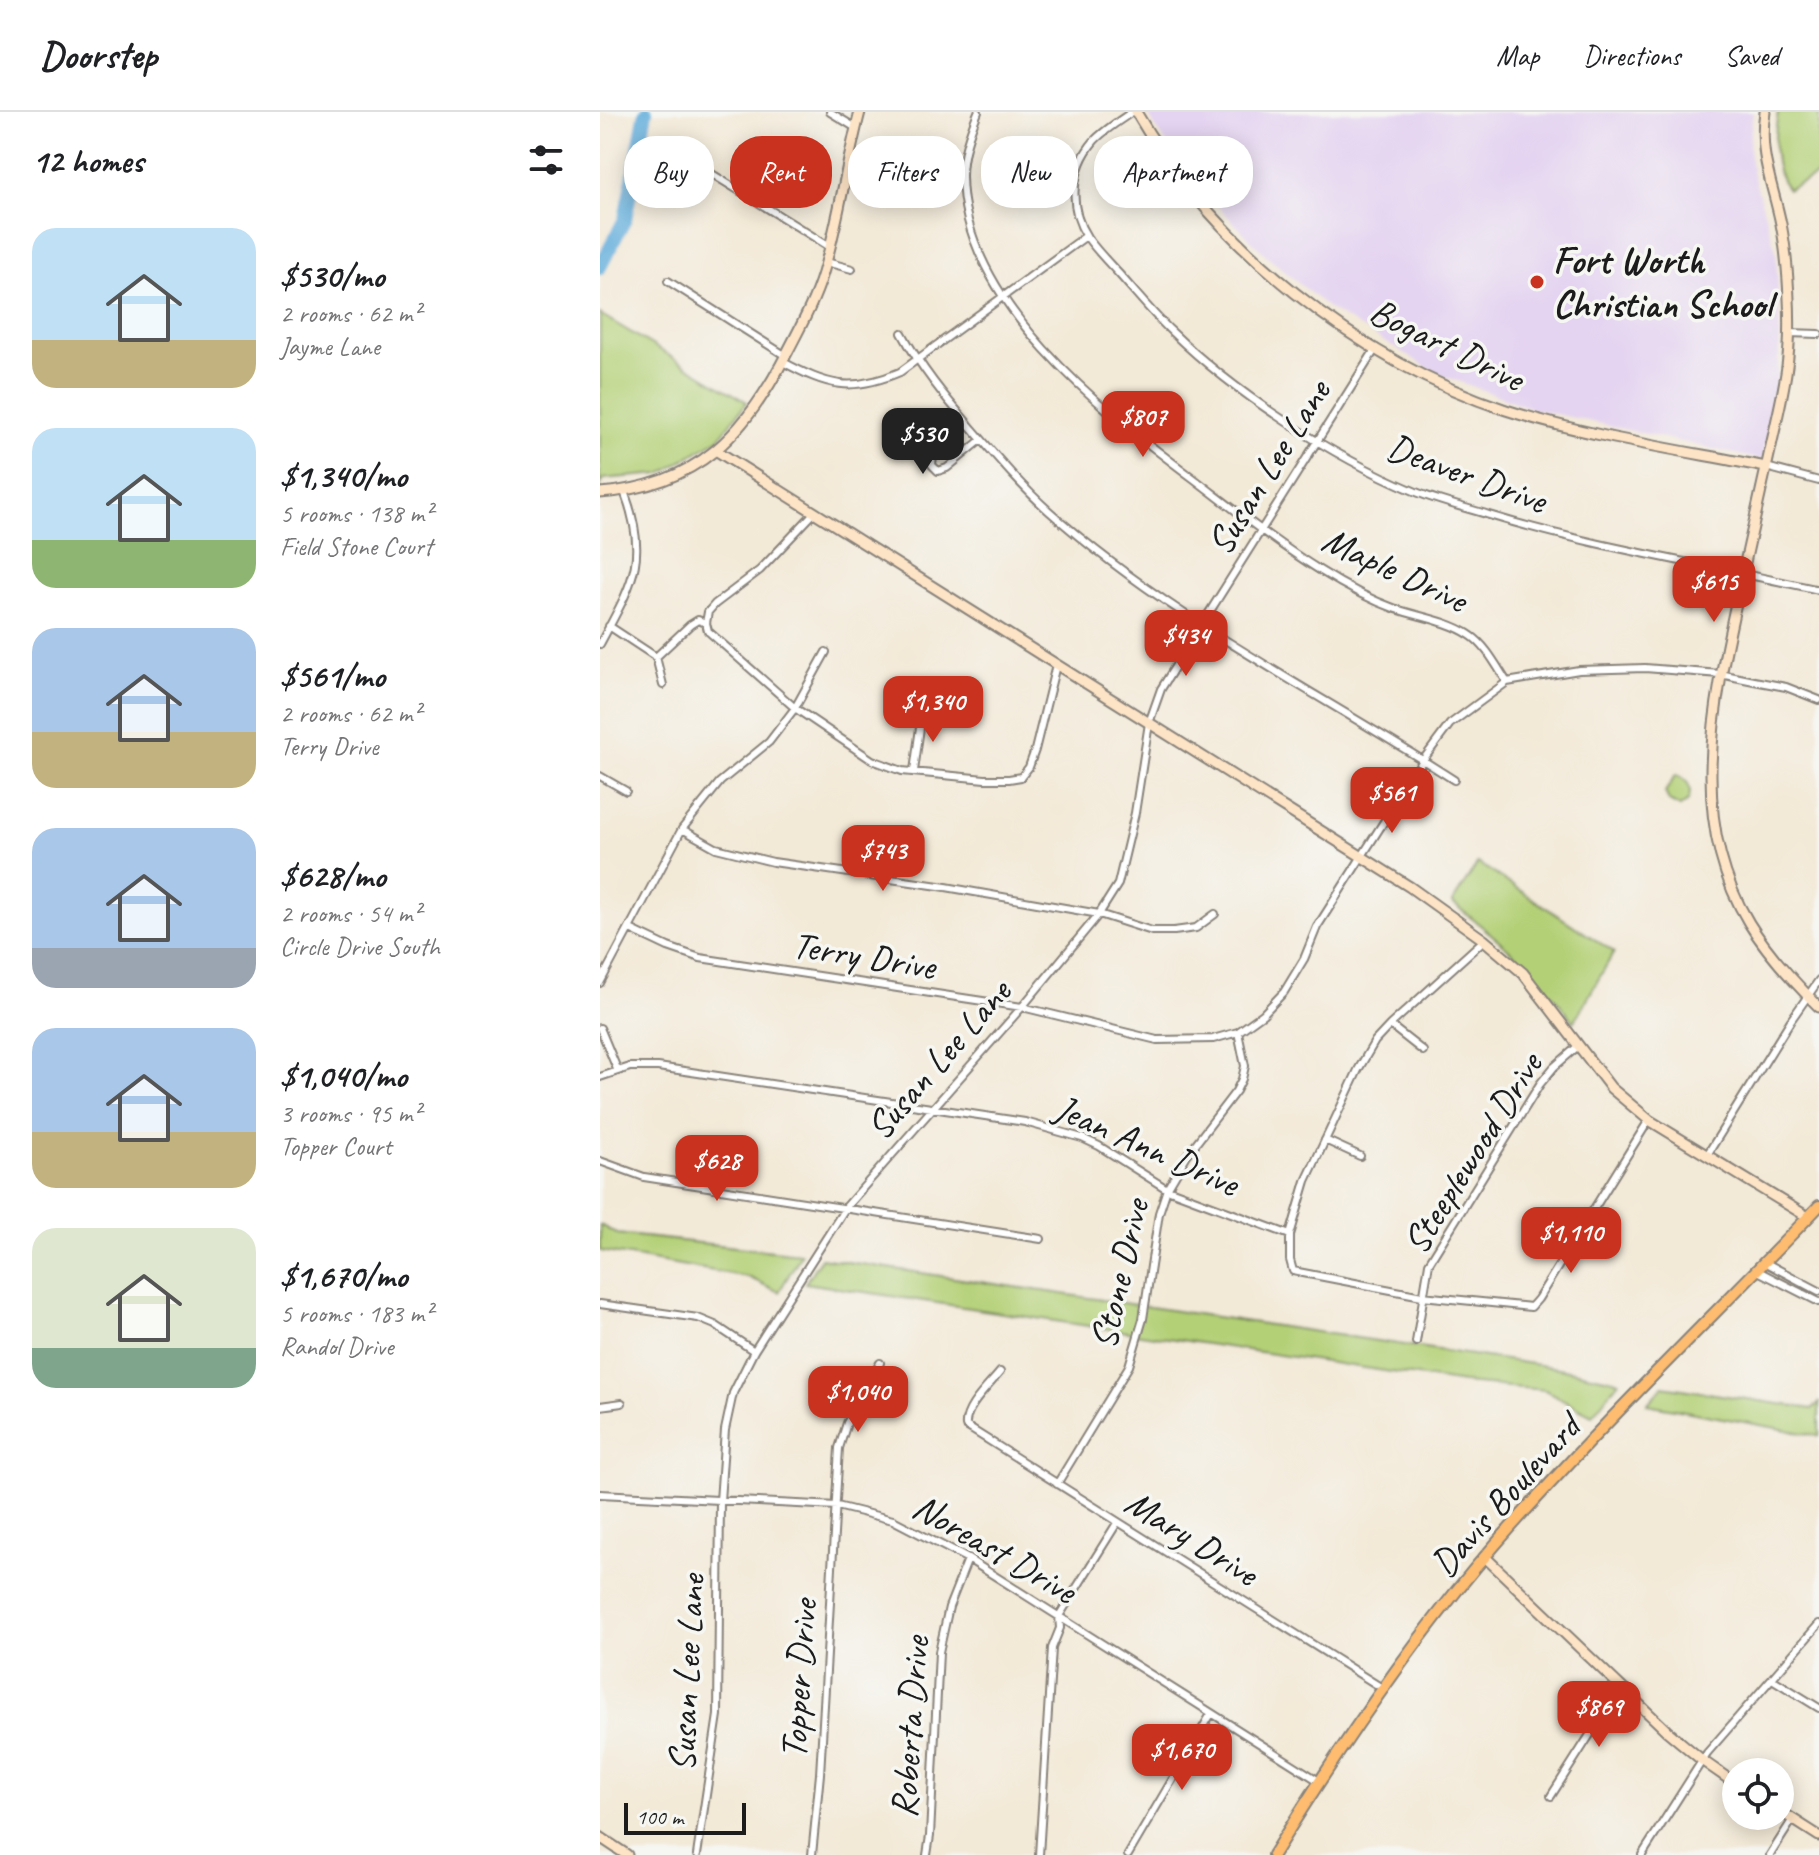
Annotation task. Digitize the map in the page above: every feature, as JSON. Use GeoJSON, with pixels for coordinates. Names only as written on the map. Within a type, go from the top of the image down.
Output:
{"type":"FeatureCollection","features":[{"type":"Feature","properties":{"kind":"main road","name":"Davis Boulevard"},"geometry":{"type":"LineString","coordinates":[[1273,1855],[1382,1688],[1485,1557],[1819,1206]]}},
{"type":"Feature","properties":{"kind":"street"},"geometry":{"type":"LineString","coordinates":[[830,112],[856,128]]}},
{"type":"Feature","properties":{"kind":"street"},"geometry":{"type":"LineString","coordinates":[[600,493],[624,491],[676,477],[717,451],[747,419],[784,359],[817,290],[830,247],[860,112]]}},
{"type":"Feature","properties":{"kind":"street","name":"Maple Drive"},"geometry":{"type":"LineString","coordinates":[[978,112],[964,158],[963,191],[967,219],[988,271],[1058,364],[1121,424],[1261,529],[1322,572],[1393,608],[1472,636],[1507,682]]}},
{"type":"Feature","properties":{"kind":"street","name":"Deaver Drive"},"geometry":{"type":"LineString","coordinates":[[1134,112],[1095,140],[1082,162],[1074,195],[1075,207],[1086,236],[1171,332],[1241,391],[1318,440],[1414,491],[1437,499],[1552,534],[1819,590]]}},
{"type":"Feature","properties":{"kind":"street","name":"Bogart Drive"},"geometry":{"type":"LineString","coordinates":[[1134,112],[1192,191],[1251,255],[1309,305],[1435,381],[1505,409],[1558,425],[1766,467],[1819,481]]}},
{"type":"Feature","properties":{"kind":"street"},"geometry":{"type":"LineString","coordinates":[[1765,112],[1762,147],[1787,256],[1789,355],[1720,674],[1709,753],[1710,792],[1728,879],[1749,923],[1819,1007]]}},
{"type":"Feature","properties":{"kind":"street"},"geometry":{"type":"LineString","coordinates":[[714,175],[830,247]]}},
{"type":"Feature","properties":{"kind":"street"},"geometry":{"type":"LineString","coordinates":[[668,281],[823,382],[862,384],[900,372],[1086,236]]}},
{"type":"Feature","properties":{"kind":"street"},"geometry":{"type":"LineString","coordinates":[[826,262],[852,269]]}},
{"type":"Feature","properties":{"kind":"street"},"geometry":{"type":"LineString","coordinates":[[902,333],[916,360],[945,399],[1046,508],[1076,534],[1202,625],[1454,780]]}},
{"type":"Feature","properties":{"kind":"street"},"geometry":{"type":"LineString","coordinates":[[1788,333],[1819,334]]}},
{"type":"Feature","properties":{"kind":"street","name":"Susan Lee Lane"},"geometry":{"type":"LineString","coordinates":[[697,1855],[718,1715],[720,1501],[727,1415],[733,1393],[754,1351],[846,1207],[1022,1007],[1099,914],[1118,884],[1135,813],[1149,723],[1161,689],[1376,348]]}},
{"type":"Feature","properties":{"kind":"street"},"geometry":{"type":"LineString","coordinates":[[968,423],[933,455],[932,465],[938,471],[947,468],[981,440]]}},
{"type":"Feature","properties":{"kind":"street"},"geometry":{"type":"LineString","coordinates":[[717,451],[1410,887],[1484,940],[1523,973],[1611,1088],[1649,1120],[1808,1217]]}},
{"type":"Feature","properties":{"kind":"street"},"geometry":{"type":"LineString","coordinates":[[600,644],[628,592],[637,558],[636,528],[624,491]]}},
{"type":"Feature","properties":{"kind":"street"},"geometry":{"type":"LineString","coordinates":[[813,514],[760,570],[715,604],[708,612],[706,623],[708,631],[795,708],[872,760],[902,771],[985,779],[1021,777],[1029,767],[1035,750],[1056,665]]}},
{"type":"Feature","properties":{"kind":"street"},"geometry":{"type":"LineString","coordinates":[[656,657],[690,625],[698,620],[706,623]]}},
{"type":"Feature","properties":{"kind":"street"},"geometry":{"type":"LineString","coordinates":[[609,626],[656,657],[663,685]]}},
{"type":"Feature","properties":{"kind":"street"},"geometry":{"type":"LineString","coordinates":[[600,983],[682,829],[720,782],[769,742],[795,708],[826,652]]}},
{"type":"Feature","properties":{"kind":"street","name":"Terry Drive"},"geometry":{"type":"LineString","coordinates":[[630,929],[700,958],[1022,1007],[1157,1040],[1213,1039],[1238,1032],[1263,1014],[1284,992],[1304,959],[1317,927],[1423,760],[1450,724],[1507,682],[1579,670],[1645,668],[1720,674],[1786,687],[1819,700]]}},
{"type":"Feature","properties":{"kind":"street"},"geometry":{"type":"LineString","coordinates":[[914,771],[922,713]]}},
{"type":"Feature","properties":{"kind":"street"},"geometry":{"type":"LineString","coordinates":[[600,776],[626,791]]}},
{"type":"Feature","properties":{"kind":"street"},"geometry":{"type":"LineString","coordinates":[[682,829],[716,848],[773,862],[946,887],[1099,914],[1152,931],[1196,928],[1215,914]]}},
{"type":"Feature","properties":{"kind":"street"},"geometry":{"type":"LineString","coordinates":[[1484,940],[1390,1025],[1375,1041],[1358,1070],[1306,1181],[1290,1235],[1293,1271],[1422,1296],[1531,1307],[1649,1120]]}},
{"type":"Feature","properties":{"kind":"street"},"geometry":{"type":"LineString","coordinates":[[1707,1155],[1819,980]]}},
{"type":"Feature","properties":{"kind":"street"},"geometry":{"type":"LineString","coordinates":[[1390,1025],[1423,1051]]}},
{"type":"Feature","properties":{"kind":"street"},"geometry":{"type":"LineString","coordinates":[[600,1028],[617,1069]]}},
{"type":"Feature","properties":{"kind":"street","name":"Stone Drive"},"geometry":{"type":"LineString","coordinates":[[1057,1484],[1129,1366],[1143,1319],[1155,1232],[1167,1189],[1198,1139],[1242,1079],[1245,1066],[1238,1032]]}},
{"type":"Feature","properties":{"kind":"street","name":"Steeplewood Drive"},"geometry":{"type":"LineString","coordinates":[[1416,1342],[1429,1263],[1540,1084],[1577,1047]]}},
{"type":"Feature","properties":{"kind":"street","name":"Jean Ann Drive"},"geometry":{"type":"LineString","coordinates":[[600,1077],[617,1069],[658,1067],[1025,1122],[1082,1138],[1167,1189],[1290,1235]]}},
{"type":"Feature","properties":{"kind":"street"},"geometry":{"type":"LineString","coordinates":[[1325,1140],[1360,1156]]}},
{"type":"Feature","properties":{"kind":"street"},"geometry":{"type":"LineString","coordinates":[[600,1161],[644,1177],[1041,1239]]}},
{"type":"Feature","properties":{"kind":"street"},"geometry":{"type":"LineString","coordinates":[[1760,1266],[1819,1291]]}},
{"type":"Feature","properties":{"kind":"street"},"geometry":{"type":"LineString","coordinates":[[1760,1266],[1819,1302]]}},
{"type":"Feature","properties":{"kind":"street"},"geometry":{"type":"LineString","coordinates":[[600,1304],[698,1318],[715,1325],[754,1351]]}},
{"type":"Feature","properties":{"kind":"street","name":"Topper Drive"},"geometry":{"type":"LineString","coordinates":[[812,1855],[841,1436],[880,1363]]}},
{"type":"Feature","properties":{"kind":"street","name":"Mary Drive"},"geometry":{"type":"LineString","coordinates":[[1000,1372],[969,1412],[966,1426],[1382,1688]]}},
{"type":"Feature","properties":{"kind":"street"},"geometry":{"type":"LineString","coordinates":[[600,1406],[622,1403]]}},
{"type":"Feature","properties":{"kind":"street","name":"Noreast Drive"},"geometry":{"type":"LineString","coordinates":[[600,1494],[837,1506],[893,1520],[968,1559],[1319,1781]]}},
{"type":"Feature","properties":{"kind":"street"},"geometry":{"type":"LineString","coordinates":[[1039,1855],[1047,1694],[1052,1648],[1060,1628],[1059,1616],[1117,1523]]}},
{"type":"Feature","properties":{"kind":"street"},"geometry":{"type":"LineString","coordinates":[[1485,1557],[1621,1686],[1703,1761],[1722,1774]]}},
{"type":"Feature","properties":{"kind":"street","name":"Roberta Drive"},"geometry":{"type":"LineString","coordinates":[[927,1855],[939,1652],[949,1607],[968,1559]]}},
{"type":"Feature","properties":{"kind":"street"},"geometry":{"type":"LineString","coordinates":[[1642,1855],[1707,1753],[1819,1624]]}},
{"type":"Feature","properties":{"kind":"street"},"geometry":{"type":"LineString","coordinates":[[1772,1679],[1819,1708]]}},
{"type":"Feature","properties":{"kind":"street"},"geometry":{"type":"LineString","coordinates":[[1551,1796],[1621,1686]]}},
{"type":"Feature","properties":{"kind":"street"},"geometry":{"type":"LineString","coordinates":[[1128,1855],[1211,1714]]}},
{"type":"Feature","properties":{"kind":"street"},"geometry":{"type":"LineString","coordinates":[[1794,1820],[1819,1836]]}},
{"type":"Feature","properties":{"kind":"street"},"geometry":{"type":"LineString","coordinates":[[1770,1855],[1786,1830]]}},
{"type":"Feature","properties":{"kind":"street"},"geometry":{"type":"LineString","coordinates":[[600,1837],[627,1855]]}},
{"type":"Feature","properties":{"kind":"shaded area","name":"Fort Worth Christian School"},"geometry":{"type":"Polygon","coordinates":[[[1147,112],[1753,112],[1749,149],[1752,171],[1776,251],[1780,337],[1777,378],[1763,460],[1534,409],[1439,374],[1329,309],[1265,254],[1220,208],[1253,208],[1253,136],[1162,136],[1147,112]]]}},
{"type":"Feature","properties":{"kind":"green space"},"geometry":{"type":"Polygon","coordinates":[[[1778,112],[1819,112],[1819,174],[1788,189],[1776,162],[1778,112]]]}},
{"type":"Feature","properties":{"kind":"green space"},"geometry":{"type":"Polygon","coordinates":[[[600,314],[747,402],[719,438],[661,474],[603,479],[600,489],[600,314]]]}},
{"type":"Feature","properties":{"kind":"green space"},"geometry":{"type":"Polygon","coordinates":[[[1676,775],[1684,779],[1690,788],[1688,801],[1680,807],[1669,801],[1665,792],[1676,775]]]}},
{"type":"Feature","properties":{"kind":"green space"},"geometry":{"type":"Polygon","coordinates":[[[1478,863],[1614,952],[1574,1022],[1518,958],[1452,903],[1478,863]]]}},
{"type":"Feature","properties":{"kind":"green space"},"geometry":{"type":"Polygon","coordinates":[[[600,1225],[617,1234],[801,1254],[779,1292],[748,1277],[600,1251],[600,1225]]]}},
{"type":"Feature","properties":{"kind":"green space"},"geometry":{"type":"Polygon","coordinates":[[[821,1258],[1559,1368],[1619,1381],[1592,1415],[1545,1390],[1463,1383],[805,1283],[821,1258]]]}},
{"type":"Feature","properties":{"kind":"green space"},"geometry":{"type":"Polygon","coordinates":[[[1663,1386],[1812,1409],[1819,1403],[1819,1436],[1647,1404],[1663,1386]]]}},
{"type":"Feature","properties":{"kind":"waterway"},"geometry":{"type":"LineString","coordinates":[[600,267],[625,219],[646,112]]}},
{"type":"Feature","properties":{"kind":"place","name":"Fort Worth Christian School"},"geometry":{"type":"Point","coordinates":[1537,282]}}]}
